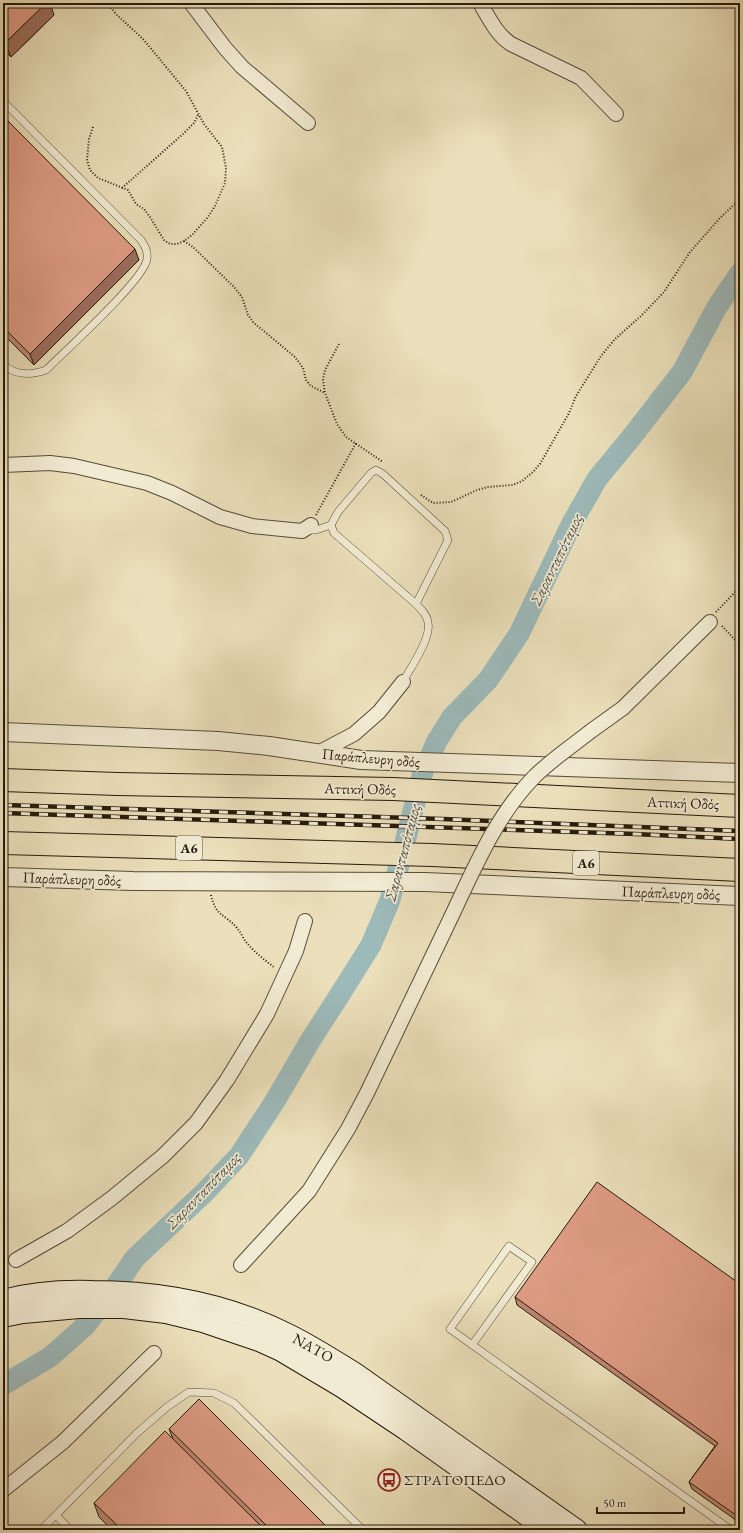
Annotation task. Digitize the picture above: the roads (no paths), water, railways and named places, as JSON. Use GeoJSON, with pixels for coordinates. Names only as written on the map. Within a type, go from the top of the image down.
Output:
{"type":"FeatureCollection","features":[{"type":"Feature","properties":{"kind":"highway","name":"Αττική Οδός"},"geometry":{"type":"LineString","coordinates":[[3,780],[124,784],[393,789],[740,806]]}},
{"type":"Feature","properties":{"kind":"highway","name":"Α6"},"geometry":{"type":"LineString","coordinates":[[3,843],[432,855],[740,870]]}},
{"type":"Feature","properties":{"kind":"main road","name":"ΝΑΤΟ"},"geometry":{"type":"LineString","coordinates":[[3,1300],[38,1302],[79,1308],[124,1308],[166,1304],[210,1305],[244,1316],[289,1335],[356,1373],[577,1530]]}},
{"type":"Feature","properties":{"kind":"main road","name":"ΝΑΤΟ"},"geometry":{"type":"LineString","coordinates":[[3,1317],[16,1314],[38,1302]]}},
{"type":"Feature","properties":{"kind":"main road","name":"ΝΑΤΟ"},"geometry":{"type":"LineString","coordinates":[[166,1304],[203,1322],[238,1333],[281,1351],[343,1388],[406,1430],[547,1530]]}},
{"type":"Feature","properties":{"kind":"street"},"geometry":{"type":"LineString","coordinates":[[191,3],[225,48],[242,66],[308,123]]}},
{"type":"Feature","properties":{"kind":"street"},"geometry":{"type":"LineString","coordinates":[[480,3],[497,31],[504,39],[581,78],[616,114]]}},
{"type":"Feature","properties":{"kind":"street"},"geometry":{"type":"LineString","coordinates":[[3,465],[50,463],[74,466],[147,483],[172,493],[220,517],[252,526],[306,528]]}},
{"type":"Feature","properties":{"kind":"street"},"geometry":{"type":"LineString","coordinates":[[241,1265],[309,1191],[348,1129],[367,1093],[485,848],[513,801],[534,777],[558,756],[623,708],[710,622]]}},
{"type":"Feature","properties":{"kind":"street"},"geometry":{"type":"LineString","coordinates":[[318,753],[354,734],[379,712],[403,682]]}},
{"type":"Feature","properties":{"kind":"street","name":"Παράπλευρη οδός"},"geometry":{"type":"LineString","coordinates":[[3,732],[218,741],[318,753],[361,760],[740,773]]}},
{"type":"Feature","properties":{"kind":"street","name":"Παράπλευρη οδός"},"geometry":{"type":"LineString","coordinates":[[3,877],[208,882],[425,882],[740,896]]}},
{"type":"Feature","properties":{"kind":"street"},"geometry":{"type":"LineString","coordinates":[[16,1260],[67,1231],[112,1198],[163,1156],[196,1123],[227,1080],[267,1014],[284,974],[296,951],[305,921]]}},
{"type":"Feature","properties":{"kind":"street"},"geometry":{"type":"LineString","coordinates":[[3,1490],[63,1442],[154,1353]]}},
{"type":"Feature","properties":{"kind":"lane"},"geometry":{"type":"LineString","coordinates":[[3,101],[141,240],[147,249],[148,260],[144,269],[127,290],[46,370],[34,374],[23,374],[6,368],[3,364]]}},
{"type":"Feature","properties":{"kind":"lane"},"geometry":{"type":"LineString","coordinates":[[306,528],[316,530],[331,525],[338,512],[371,473],[376,470],[383,474],[445,531],[448,540],[416,604]]}},
{"type":"Feature","properties":{"kind":"lane"},"geometry":{"type":"LineString","coordinates":[[331,525],[334,533],[416,604],[424,613],[429,623],[428,636],[403,682]]}},
{"type":"Feature","properties":{"kind":"lane"},"geometry":{"type":"LineString","coordinates":[[472,1345],[532,1262],[509,1246],[450,1329],[472,1345],[730,1530]]}},
{"type":"Feature","properties":{"kind":"lane"},"geometry":{"type":"LineString","coordinates":[[41,1530],[137,1433],[167,1407],[189,1392],[214,1393],[234,1403],[363,1530]]}},
{"type":"Feature","properties":{"kind":"lane"},"geometry":{"type":"LineString","coordinates":[[56,1515],[70,1530]]}},
{"type":"Feature","properties":{"kind":"waterway","name":"Σαρανταπόταμος"},"geometry":{"type":"LineString","coordinates":[[3,1385],[50,1357],[84,1327],[111,1293],[135,1258],[204,1193],[239,1156],[275,1101],[310,1041],[371,945],[390,900],[423,772],[437,741],[452,717],[488,680],[519,634],[572,523],[597,479],[682,372],[717,307],[740,273]]}},
{"type":"Feature","properties":{"kind":"railway"},"geometry":{"type":"LineString","coordinates":[[3,805],[442,819],[740,831]]}},
{"type":"Feature","properties":{"kind":"railway"},"geometry":{"type":"LineString","coordinates":[[3,813],[635,834],[740,839]]}},
{"type":"Feature","properties":{"kind":"place","name":"ΣΤΡΑΤΟΠΕΔΟ"},"geometry":{"type":"Point","coordinates":[389,1480]}}]}
